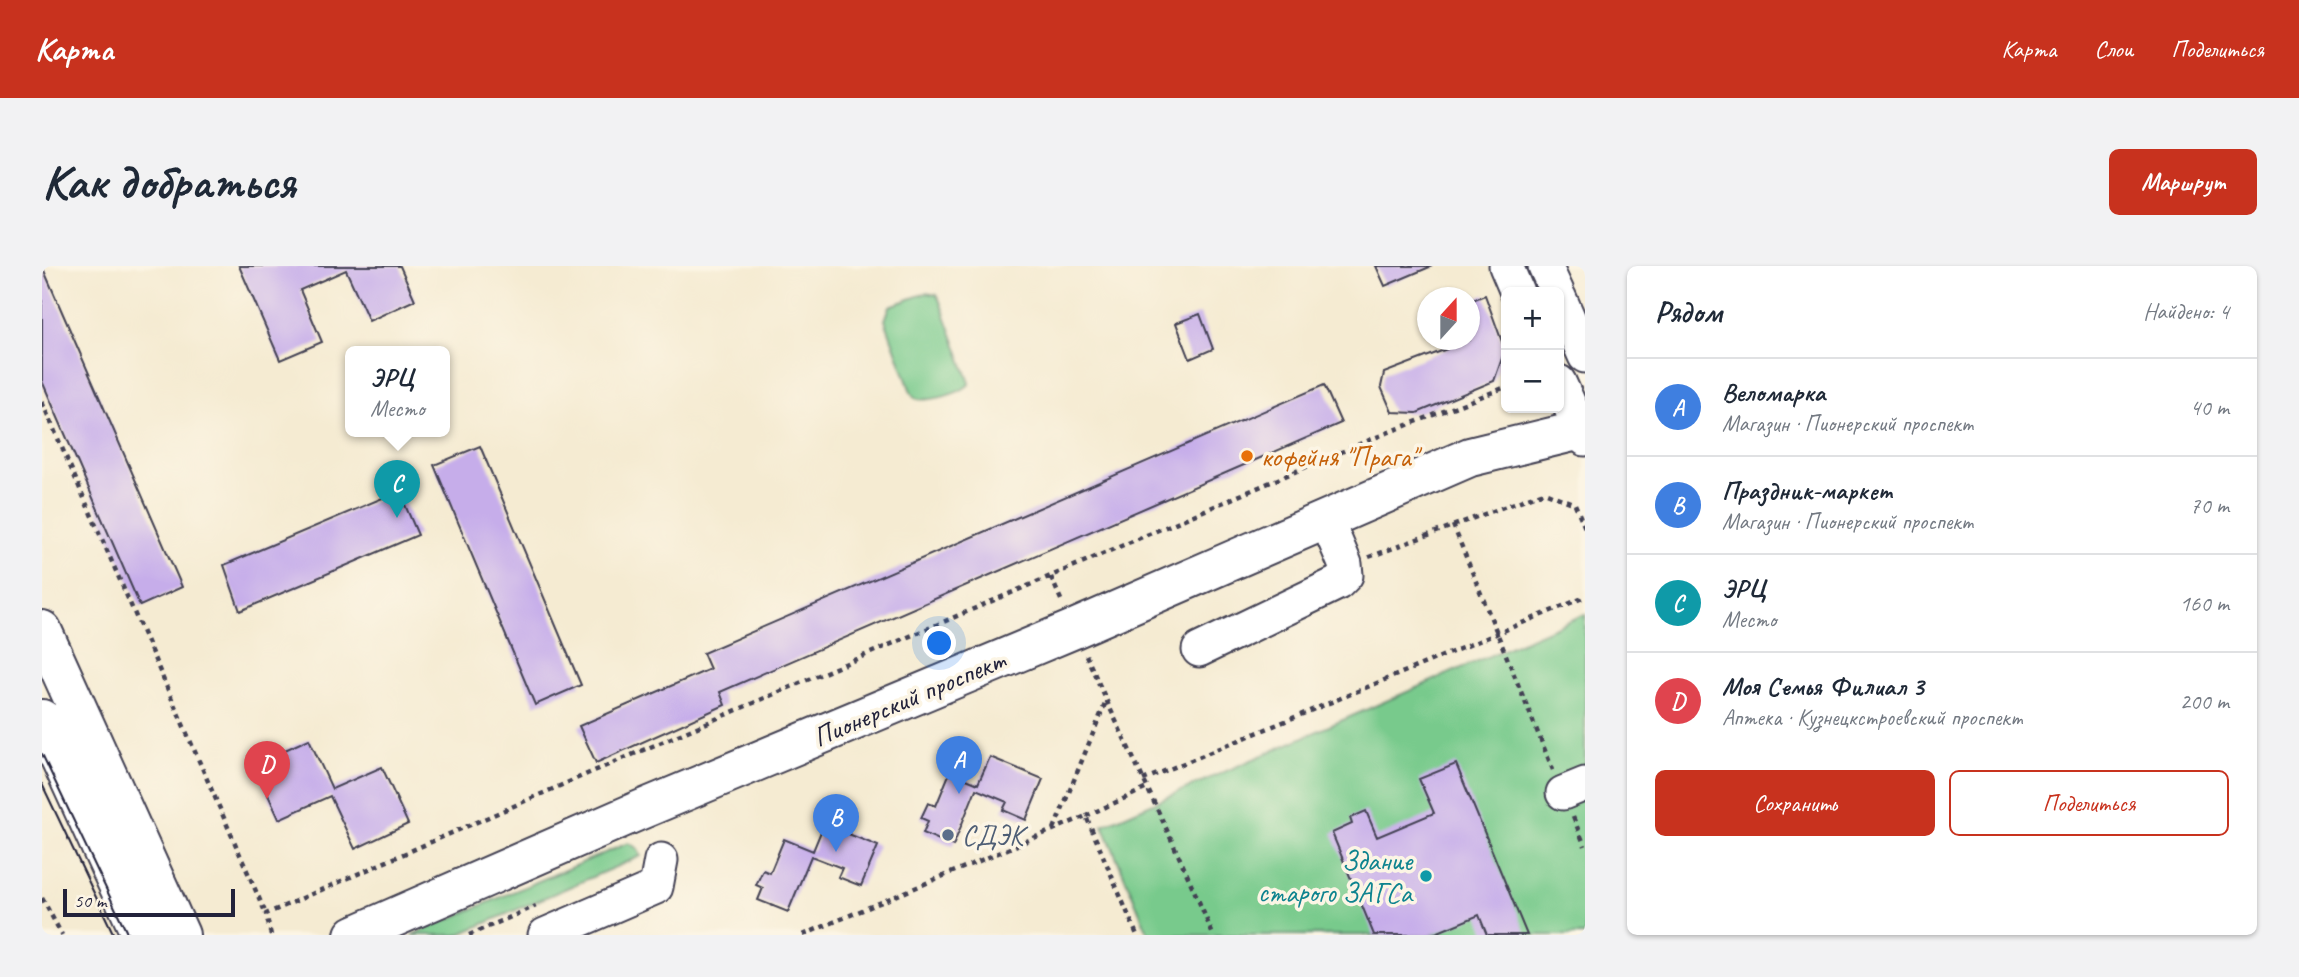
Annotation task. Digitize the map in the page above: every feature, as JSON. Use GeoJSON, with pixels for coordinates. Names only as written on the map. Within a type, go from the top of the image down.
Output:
{"type":"FeatureCollection","features":[{"type":"Feature","properties":{"kind":"main road","name":"Пионерский проспект"},"geometry":{"type":"LineString","coordinates":[[354,935],[628,815],[1074,629],[1470,457],[1583,433]]}},
{"type":"Feature","properties":{"kind":"main road"},"geometry":{"type":"LineString","coordinates":[[42,630],[180,935]]}},
{"type":"Feature","properties":{"kind":"main road"},"geometry":{"type":"LineString","coordinates":[[42,719],[141,935]]}},
{"type":"Feature","properties":{"kind":"main road"},"geometry":{"type":"LineString","coordinates":[[96,749],[166,850],[204,935]]}},
{"type":"Feature","properties":{"kind":"street"},"geometry":{"type":"LineString","coordinates":[[1506,266],[1515,287]]}},
{"type":"Feature","properties":{"kind":"street"},"geometry":{"type":"LineString","coordinates":[[1545,266],[1555,287]]}},
{"type":"Feature","properties":{"kind":"street"},"geometry":{"type":"LineString","coordinates":[[1564,308],[1585,356]]}},
{"type":"Feature","properties":{"kind":"street"},"geometry":{"type":"LineString","coordinates":[[1564,393],[1583,433]]}},
{"type":"Feature","properties":{"kind":"street"},"geometry":{"type":"LineString","coordinates":[[1199,650],[1338,583],[1346,575],[1326,519]]}},
{"type":"Feature","properties":{"kind":"street"},"geometry":{"type":"LineString","coordinates":[[545,935],[656,887],[661,860]]}},
{"type":"Feature","properties":{"kind":"path"},"geometry":{"type":"LineString","coordinates":[[266,914],[586,774],[1374,438],[1501,389]]}},
{"type":"Feature","properties":{"kind":"path"},"geometry":{"type":"LineString","coordinates":[[42,402],[266,914],[271,935]]}},
{"type":"Feature","properties":{"kind":"path"},"geometry":{"type":"LineString","coordinates":[[1345,566],[1544,492],[1575,504],[1585,528]]}},
{"type":"Feature","properties":{"kind":"path"},"geometry":{"type":"LineString","coordinates":[[1453,525],[1496,634],[1574,788],[1585,846]]}},
{"type":"Feature","properties":{"kind":"path"},"geometry":{"type":"LineString","coordinates":[[1051,577],[1106,703],[1186,870],[1213,935]]}},
{"type":"Feature","properties":{"kind":"path"},"geometry":{"type":"LineString","coordinates":[[1143,780],[1585,597]]}},
{"type":"Feature","properties":{"kind":"path"},"geometry":{"type":"LineString","coordinates":[[1054,830],[1106,703]]}},
{"type":"Feature","properties":{"kind":"path"},"geometry":{"type":"LineString","coordinates":[[803,935],[1147,788]]}},
{"type":"Feature","properties":{"kind":"path"},"geometry":{"type":"LineString","coordinates":[[1086,816],[1137,935]]}},
{"type":"Feature","properties":{"kind":"path"},"geometry":{"type":"LineString","coordinates":[[42,898],[62,935]]}},
{"type":"Feature","properties":{"kind":"green space"},"geometry":{"type":"Polygon","coordinates":[[[926,293],[937,295],[939,299],[970,383],[953,393],[921,399],[915,398],[911,392],[885,320],[890,306],[926,293]]]}},
{"type":"Feature","properties":{"kind":"green space"},"geometry":{"type":"Polygon","coordinates":[[[1585,614],[1585,935],[1149,935],[1103,825],[1585,614]]]}},
{"type":"Feature","properties":{"kind":"green space"},"geometry":{"type":"Polygon","coordinates":[[[628,843],[637,848],[641,856],[458,935],[412,935],[628,843]]]}},
{"type":"Feature","properties":{"kind":"building"},"geometry":{"type":"Polygon","coordinates":[[[42,266],[182,587],[140,606],[42,381],[42,266]]]}},
{"type":"Feature","properties":{"kind":"building"},"geometry":{"type":"Polygon","coordinates":[[[239,266],[400,266],[415,300],[369,321],[346,270],[300,290],[322,342],[280,360],[239,266]]]}},
{"type":"Feature","properties":{"kind":"building"},"geometry":{"type":"Polygon","coordinates":[[[1376,266],[1432,266],[1385,286],[1376,266]]]}},
{"type":"Feature","properties":{"kind":"building"},"geometry":{"type":"Polygon","coordinates":[[[1485,295],[1501,339],[1501,361],[1494,381],[1417,413],[1392,412],[1381,387],[1384,373],[1444,350],[1480,350],[1480,297],[1485,295]]]}},
{"type":"Feature","properties":{"kind":"building"},"geometry":{"type":"Polygon","coordinates":[[[1200,314],[1213,349],[1190,359],[1176,323],[1200,314]]]}},
{"type":"Feature","properties":{"kind":"building"},"geometry":{"type":"Polygon","coordinates":[[[1324,385],[1341,423],[720,692],[725,705],[596,763],[579,726],[710,669],[703,653],[1324,385]]]}},
{"type":"Feature","properties":{"kind":"building"},"geometry":{"type":"Polygon","coordinates":[[[480,446],[581,685],[535,705],[434,465],[480,446]]]}},
{"type":"Feature","properties":{"kind":"building"},"geometry":{"type":"Polygon","coordinates":[[[399,491],[418,535],[240,611],[224,565],[399,491]]]}},
{"type":"Feature","properties":{"kind":"building"},"geometry":{"type":"Polygon","coordinates":[[[309,739],[332,789],[382,767],[408,824],[355,849],[330,796],[279,819],[254,764],[309,739]]]}},
{"type":"Feature","properties":{"kind":"building"},"geometry":{"type":"Polygon","coordinates":[[[990,757],[1043,779],[1026,820],[1003,810],[1007,802],[976,789],[953,846],[923,833],[928,821],[921,818],[928,803],[936,806],[950,772],[978,784],[990,757]]]}},
{"type":"Feature","properties":{"kind":"building","name":"Здание старого ЗАГСа"},"geometry":{"type":"Polygon","coordinates":[[[1456,764],[1527,935],[1487,935],[1479,915],[1431,935],[1374,935],[1332,833],[1352,824],[1350,818],[1366,811],[1377,837],[1434,813],[1419,779],[1456,764]]]}},
{"type":"Feature","properties":{"kind":"building"},"geometry":{"type":"Polygon","coordinates":[[[824,824],[878,846],[861,886],[838,877],[842,868],[811,856],[788,912],[758,900],[763,888],[756,885],[763,870],[770,873],[784,839],[813,851],[824,824]]]}},
{"type":"Feature","properties":{"kind":"tram line"},"geometry":{"type":"LineString","coordinates":[[42,754],[128,935]]}},
{"type":"Feature","properties":{"kind":"tram line"},"geometry":{"type":"LineString","coordinates":[[42,784],[114,935]]}},
{"type":"Feature","properties":{"kind":"place","name":"кофейня \"Прага\""},"geometry":{"type":"Point","coordinates":[1247,456]}},
{"type":"Feature","properties":{"kind":"place","name":"ЭРЦ"},"geometry":{"type":"Point","coordinates":[397,518]}},
{"type":"Feature","properties":{"kind":"place","name":"Веломарка"},"geometry":{"type":"Point","coordinates":[959,794]}},
{"type":"Feature","properties":{"kind":"place","name":"Моя Семья Филиал 3"},"geometry":{"type":"Point","coordinates":[267,799]}},
{"type":"Feature","properties":{"kind":"place","name":"СДЭК"},"geometry":{"type":"Point","coordinates":[948,835]}},
{"type":"Feature","properties":{"kind":"place","name":"Праздник-маркет"},"geometry":{"type":"Point","coordinates":[836,852]}},
{"type":"Feature","properties":{"kind":"place","name":"Здание старого ЗАГСа"},"geometry":{"type":"Point","coordinates":[1426,876]}}]}
